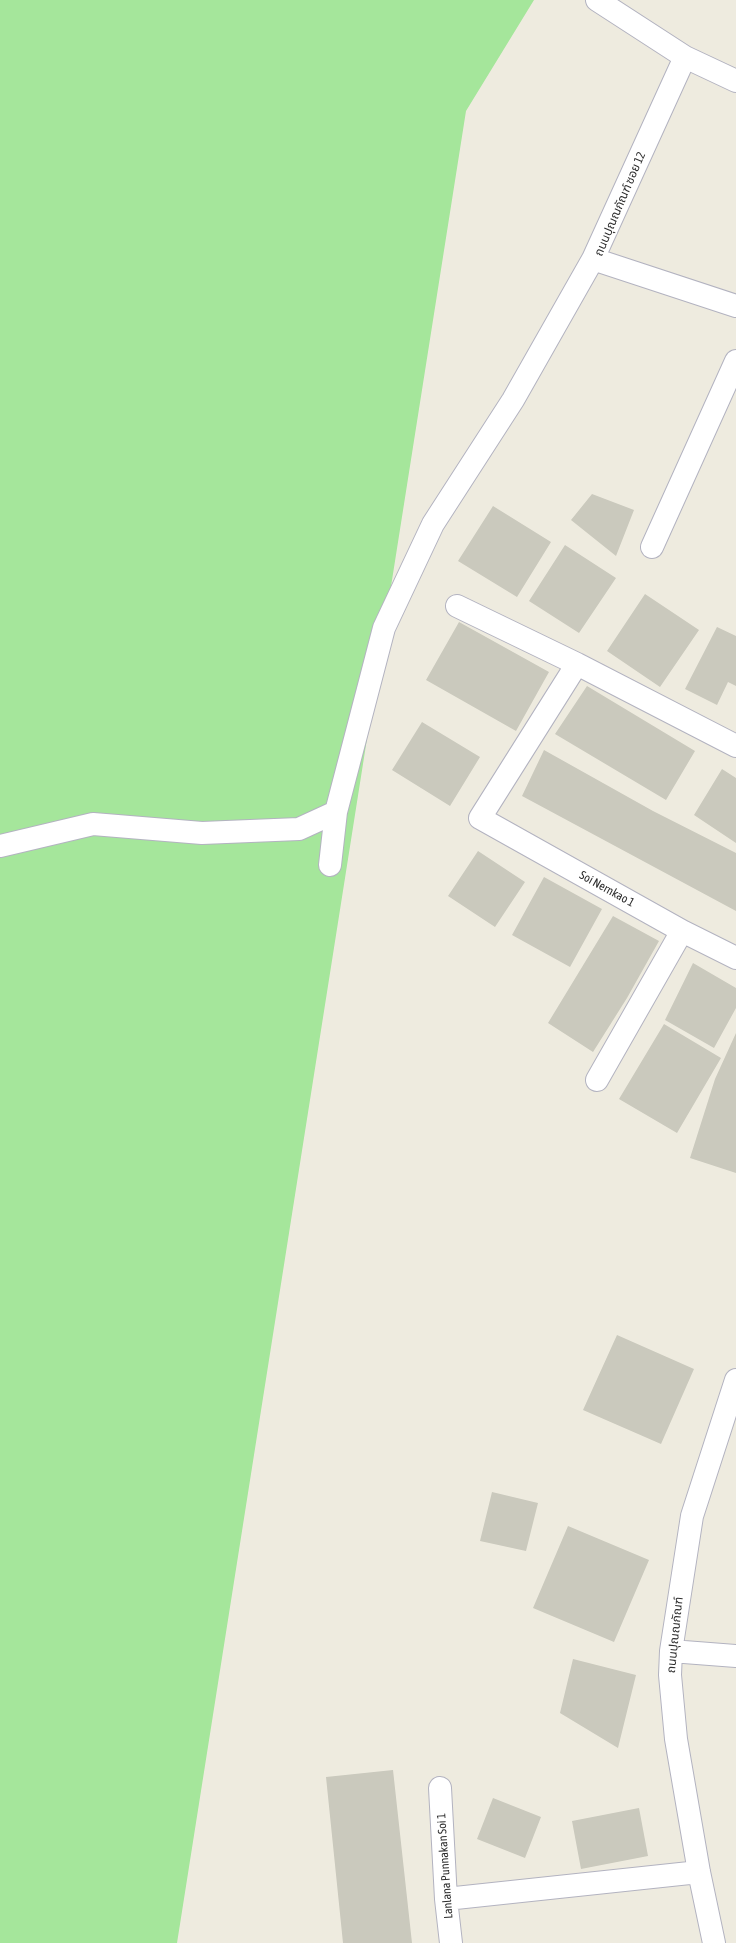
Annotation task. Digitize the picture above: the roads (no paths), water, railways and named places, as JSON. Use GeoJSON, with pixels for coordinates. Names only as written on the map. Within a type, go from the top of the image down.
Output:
{"type":"FeatureCollection","features":[{"type":"Feature","properties":{"kind":"street"},"geometry":{"type":"LineString","coordinates":[[597,0],[685,57],[736,81]]}},
{"type":"Feature","properties":{"kind":"street","name":"ถนนปุณณกัณฑ์ ซอย 12"},"geometry":{"type":"LineString","coordinates":[[685,57],[593,258],[736,306]]}},
{"type":"Feature","properties":{"kind":"street"},"geometry":{"type":"LineString","coordinates":[[330,865],[336,812],[384,628],[433,524],[513,400],[593,258]]}},
{"type":"Feature","properties":{"kind":"street"},"geometry":{"type":"LineString","coordinates":[[652,547],[736,361]]}},
{"type":"Feature","properties":{"kind":"street"},"geometry":{"type":"LineString","coordinates":[[457,606],[577,664],[736,746]]}},
{"type":"Feature","properties":{"kind":"street","name":"Soi Nernkao 1"},"geometry":{"type":"LineString","coordinates":[[577,664],[480,818],[682,931],[736,958]]}},
{"type":"Feature","properties":{"kind":"street"},"geometry":{"type":"LineString","coordinates":[[0,846],[93,824],[202,833],[299,829],[336,812]]}},
{"type":"Feature","properties":{"kind":"street"},"geometry":{"type":"LineString","coordinates":[[597,1080],[682,931]]}},
{"type":"Feature","properties":{"kind":"street","name":"ถนนปุณณกัณฑ์"},"geometry":{"type":"LineString","coordinates":[[714,1943],[699,1872],[676,1739],[671,1696],[671,1651],[692,1516],[736,1380]]}},
{"type":"Feature","properties":{"kind":"street"},"geometry":{"type":"LineString","coordinates":[[671,1651],[736,1656]]}},
{"type":"Feature","properties":{"kind":"street","name":"Lanlana Punnakan Soi 1"},"geometry":{"type":"LineString","coordinates":[[440,1788],[446,1899],[451,1943]]}},
{"type":"Feature","properties":{"kind":"street"},"geometry":{"type":"LineString","coordinates":[[446,1899],[699,1872]]}}]}
